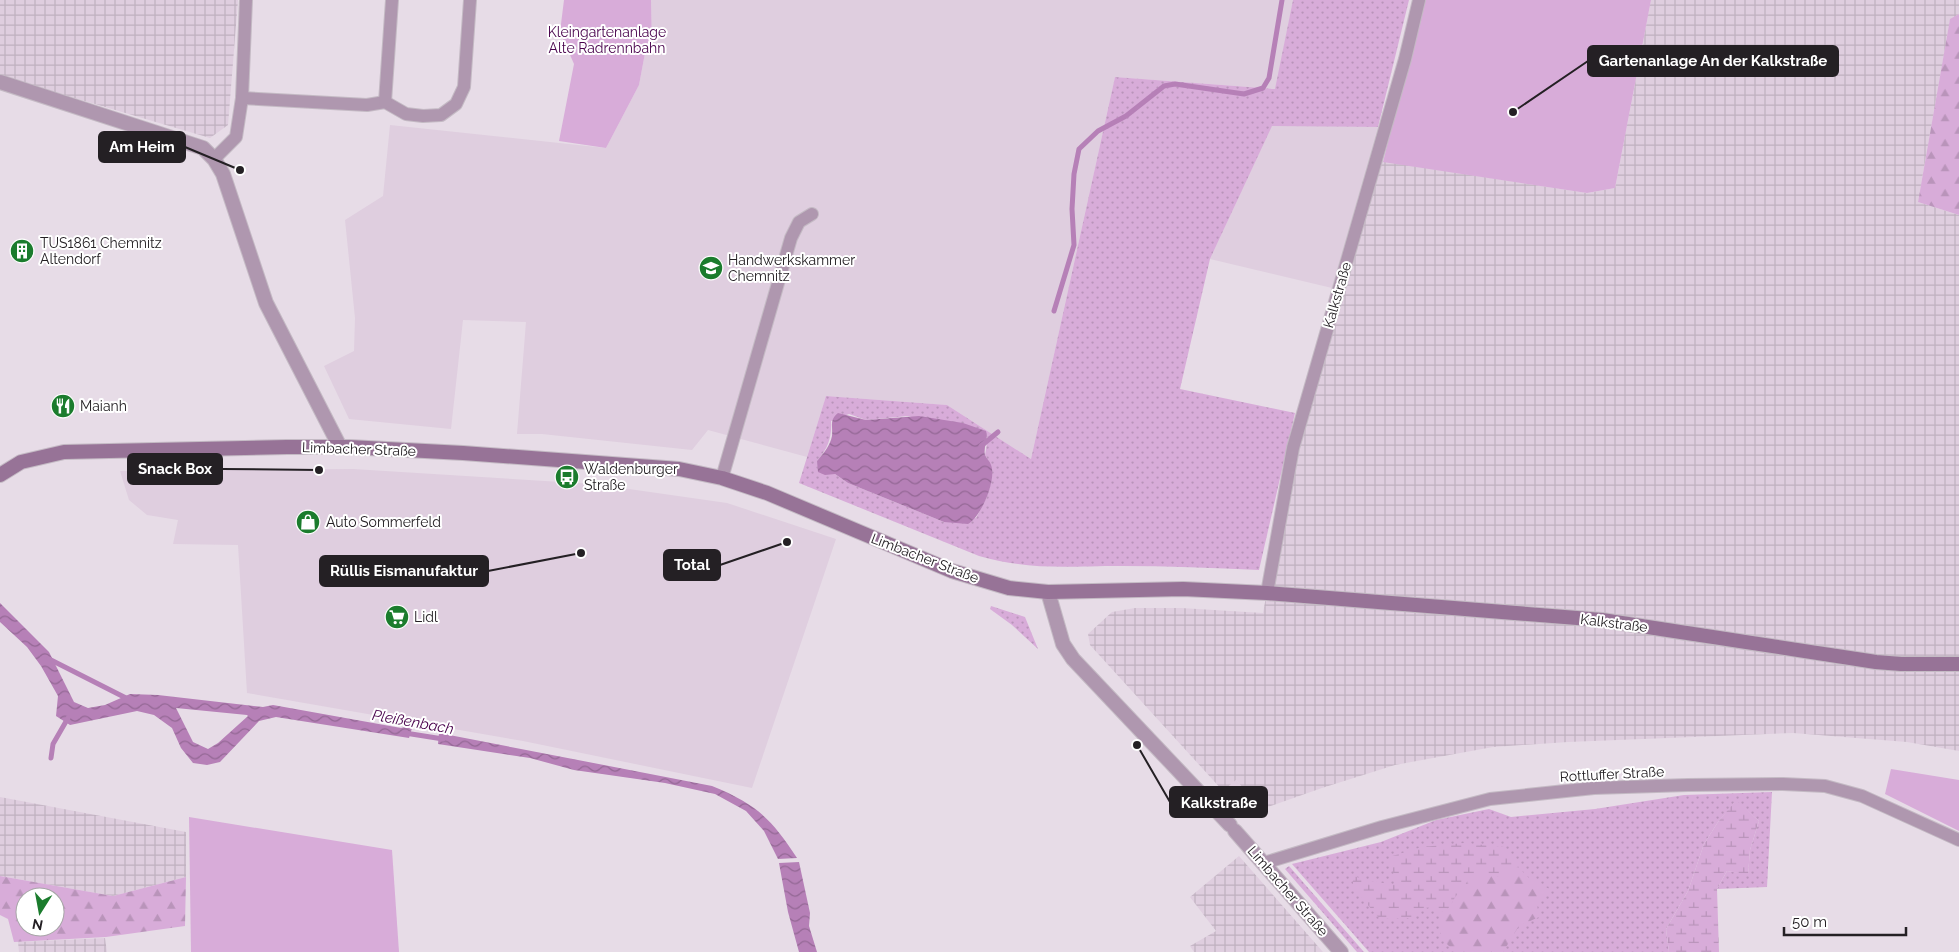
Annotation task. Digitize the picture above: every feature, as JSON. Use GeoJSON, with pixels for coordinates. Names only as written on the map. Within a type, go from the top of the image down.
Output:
{"type":"FeatureCollection","features":[{"type":"Feature","properties":{"kind":"main road","name":"Limbacher Straße"},"geometry":{"type":"LineString","coordinates":[[0,475],[21,462],[64,452],[340,446],[570,460],[679,469],[722,478],[767,494],[952,571],[1009,588],[1048,592]]}},
{"type":"Feature","properties":{"kind":"main road","name":"Kalkstraße"},"geometry":{"type":"LineString","coordinates":[[1048,592],[1183,589],[1267,593],[1602,620],[1868,661],[1901,664],[1959,664]]}},
{"type":"Feature","properties":{"kind":"street"},"geometry":{"type":"LineString","coordinates":[[214,159],[236,137],[242,98],[246,0]]}},
{"type":"Feature","properties":{"kind":"street"},"geometry":{"type":"LineString","coordinates":[[385,102],[392,0]]}},
{"type":"Feature","properties":{"kind":"street"},"geometry":{"type":"LineString","coordinates":[[242,98],[367,105],[385,102],[406,114],[423,116],[442,114],[456,104],[464,87],[470,0]]}},
{"type":"Feature","properties":{"kind":"street","name":"Kalkstraße"},"geometry":{"type":"LineString","coordinates":[[1267,593],[1293,448],[1405,59],[1419,0]]}},
{"type":"Feature","properties":{"kind":"street"},"geometry":{"type":"LineString","coordinates":[[0,82],[204,148],[214,159],[223,174],[266,304],[340,446]]}},
{"type":"Feature","properties":{"kind":"street"},"geometry":{"type":"LineString","coordinates":[[722,478],[791,238],[799,222],[812,214]]}},
{"type":"Feature","properties":{"kind":"street","name":"Limbacher Straße"},"geometry":{"type":"LineString","coordinates":[[1048,592],[1063,644],[1073,659],[1232,828],[1341,952]]}},
{"type":"Feature","properties":{"kind":"street","name":"Rottluffer Straße"},"geometry":{"type":"LineString","coordinates":[[1264,863],[1382,827],[1490,799],[1594,788],[1679,785],[1783,784],[1825,786],[1862,796],[1959,840]]}},
{"type":"Feature","properties":{"kind":"shaded area"},"geometry":{"type":"Polygon","coordinates":[[[0,0],[238,0],[228,125],[210,138],[0,76],[0,0]]]}},
{"type":"Feature","properties":{"kind":"shaded area","name":"Handwerkskammer Chemnitz"},"geometry":{"type":"Polygon","coordinates":[[[651,0],[1293,0],[1276,89],[1115,77],[1031,459],[947,405],[826,396],[807,457],[708,430],[692,450],[542,434],[517,434],[526,322],[463,320],[451,429],[349,419],[324,366],[354,351],[355,318],[345,220],[383,196],[390,125],[606,148],[639,85],[645,53],[652,43],[651,0]]]}},
{"type":"Feature","properties":{"kind":"shaded area"},"geometry":{"type":"Polygon","coordinates":[[[1651,0],[1959,0],[1959,14],[1950,20],[1918,202],[1959,215],[1959,751],[1907,742],[1793,733],[1568,742],[1493,747],[1395,765],[1262,809],[1236,780],[1223,791],[1090,645],[1088,634],[1112,612],[1135,608],[1181,608],[1263,613],[1293,448],[1375,160],[1587,193],[1615,188],[1651,0]]]}},
{"type":"Feature","properties":{"kind":"shaded area"},"geometry":{"type":"Polygon","coordinates":[[[1272,125],[1378,127],[1332,288],[1210,259],[1272,125]]]}},
{"type":"Feature","properties":{"kind":"shaded area"},"geometry":{"type":"Polygon","coordinates":[[[353,469],[594,484],[727,503],[836,539],[752,788],[523,741],[247,693],[238,545],[173,544],[178,520],[147,515],[129,500],[120,471],[353,469]]]}},
{"type":"Feature","properties":{"kind":"shaded area"},"geometry":{"type":"Polygon","coordinates":[[[1236,780],[1262,809],[1246,814],[1223,791],[1236,780]]]}},
{"type":"Feature","properties":{"kind":"shaded area"},"geometry":{"type":"Polygon","coordinates":[[[0,797],[186,832],[186,877],[113,896],[0,876],[0,797]]]}},
{"type":"Feature","properties":{"kind":"shaded area"},"geometry":{"type":"Polygon","coordinates":[[[1239,856],[1323,952],[1194,952],[1190,946],[1216,931],[1190,897],[1239,856]]]}},
{"type":"Feature","properties":{"kind":"shaded area"},"geometry":{"type":"Polygon","coordinates":[[[105,938],[107,952],[19,952],[18,942],[105,938]]]}},
{"type":"Feature","properties":{"kind":"green space","name":"Kleingartenanlage Alte Radrennbahn"},"geometry":{"type":"Polygon","coordinates":[[[564,0],[651,0],[652,44],[645,53],[639,85],[606,148],[559,141],[574,64],[560,32],[564,0]]]}},
{"type":"Feature","properties":{"kind":"green space"},"geometry":{"type":"Polygon","coordinates":[[[1293,0],[1409,0],[1378,127],[1272,126],[1210,259],[1180,389],[1295,413],[1259,570],[1156,566],[1050,567],[999,561],[979,556],[799,483],[826,396],[947,405],[1031,459],[1115,77],[1275,89],[1293,0]],[[849,414],[831,421],[829,442],[817,461],[825,474],[835,474],[848,483],[944,522],[976,518],[990,487],[991,471],[985,455],[988,437],[908,416],[866,420],[849,414]]]}},
{"type":"Feature","properties":{"kind":"green space"},"geometry":{"type":"Polygon","coordinates":[[[1423,0],[1651,0],[1615,188],[1587,193],[1383,162],[1423,0]]]}},
{"type":"Feature","properties":{"kind":"green space"},"geometry":{"type":"Polygon","coordinates":[[[1959,14],[1959,215],[1918,202],[1950,19],[1959,14]]]}},
{"type":"Feature","properties":{"kind":"green space"},"geometry":{"type":"Polygon","coordinates":[[[991,606],[1025,617],[1038,649],[1012,625],[990,609],[991,606]]]}},
{"type":"Feature","properties":{"kind":"green space"},"geometry":{"type":"Polygon","coordinates":[[[1891,769],[1959,780],[1959,831],[1885,794],[1891,769]]]}},
{"type":"Feature","properties":{"kind":"green space"},"geometry":{"type":"Polygon","coordinates":[[[1772,792],[1767,887],[1717,889],[1727,871],[1748,874],[1750,850],[1759,821],[1736,801],[1718,822],[1704,844],[1688,891],[1666,929],[1669,952],[1369,952],[1292,864],[1381,842],[1436,820],[1489,809],[1511,817],[1595,809],[1684,795],[1772,792]]]}},
{"type":"Feature","properties":{"kind":"green space"},"geometry":{"type":"Polygon","coordinates":[[[1736,800],[1759,821],[1750,850],[1748,875],[1727,871],[1717,889],[1719,952],[1669,952],[1666,929],[1688,891],[1704,844],[1718,822],[1736,800]]]}},
{"type":"Feature","properties":{"kind":"green space"},"geometry":{"type":"Polygon","coordinates":[[[189,817],[392,850],[399,952],[191,952],[189,817]]]}},
{"type":"Feature","properties":{"kind":"green space"},"geometry":{"type":"Polygon","coordinates":[[[1464,843],[1504,847],[1518,867],[1502,877],[1484,874],[1471,875],[1450,907],[1441,912],[1433,907],[1424,908],[1414,918],[1380,919],[1353,888],[1353,876],[1397,885],[1389,857],[1422,847],[1464,843]]]}},
{"type":"Feature","properties":{"kind":"green space"},"geometry":{"type":"Polygon","coordinates":[[[1289,866],[1364,952],[1357,952],[1285,869],[1289,866]]]}},
{"type":"Feature","properties":{"kind":"green space"},"geometry":{"type":"Polygon","coordinates":[[[1518,867],[1529,878],[1551,890],[1537,905],[1539,917],[1519,926],[1503,952],[1455,952],[1440,937],[1441,912],[1450,907],[1471,875],[1484,874],[1502,877],[1518,867]]]}},
{"type":"Feature","properties":{"kind":"green space"},"geometry":{"type":"Polygon","coordinates":[[[0,876],[62,887],[15,887],[15,937],[65,937],[65,888],[113,896],[186,877],[185,926],[106,937],[14,942],[8,919],[0,915],[0,876]]]}},
{"type":"Feature","properties":{"kind":"water"},"geometry":{"type":"Polygon","coordinates":[[[838,413],[866,420],[919,416],[963,423],[986,431],[985,452],[991,465],[992,480],[987,498],[978,514],[968,524],[944,522],[848,483],[835,474],[825,475],[818,472],[817,461],[830,443],[832,421],[838,413]]]}},
{"type":"Feature","properties":{"kind":"water"},"geometry":{"type":"Polygon","coordinates":[[[0,603],[49,652],[74,702],[88,708],[105,705],[130,694],[158,695],[263,707],[273,705],[401,728],[413,725],[409,738],[276,717],[259,721],[220,762],[207,765],[193,763],[181,748],[172,728],[154,715],[137,711],[70,725],[56,716],[58,696],[41,666],[27,647],[0,622],[0,603]],[[176,708],[193,742],[208,749],[218,743],[247,715],[176,708]]]}},
{"type":"Feature","properties":{"kind":"water"},"geometry":{"type":"Polygon","coordinates":[[[439,733],[712,786],[740,799],[761,814],[779,832],[797,858],[778,859],[764,831],[746,811],[715,794],[665,783],[574,770],[530,758],[438,744],[439,733]]]}},
{"type":"Feature","properties":{"kind":"water"},"geometry":{"type":"Polygon","coordinates":[[[799,862],[810,913],[809,926],[817,952],[799,952],[788,912],[779,863],[799,862]]]}},
{"type":"Feature","properties":{"kind":"waterway"},"geometry":{"type":"LineString","coordinates":[[1054,311],[1074,245],[1072,209],[1074,174],[1079,149],[1098,131],[1126,116],[1164,86],[1175,84],[1244,94],[1263,88],[1269,78],[1282,0]]}},
{"type":"Feature","properties":{"kind":"waterway"},"geometry":{"type":"LineString","coordinates":[[981,446],[998,432]]}},
{"type":"Feature","properties":{"kind":"waterway"},"geometry":{"type":"LineString","coordinates":[[49,659],[128,699]]}},
{"type":"Feature","properties":{"kind":"waterway"},"geometry":{"type":"LineString","coordinates":[[51,758],[53,744],[68,718]]}},
{"type":"Feature","properties":{"kind":"waterway","name":"Pleißenbach"},"geometry":{"type":"LineString","coordinates":[[405,733],[443,739]]}},
{"type":"Feature","properties":{"kind":"place","name":"Gartenanlage An der Kalkstraße"},"geometry":{"type":"Point","coordinates":[1513,112]}},
{"type":"Feature","properties":{"kind":"place","name":"Am Heim"},"geometry":{"type":"Point","coordinates":[240,170]}},
{"type":"Feature","properties":{"kind":"place","name":"TUS1861 Chemnitz Altendorf"},"geometry":{"type":"Point","coordinates":[22,251]}},
{"type":"Feature","properties":{"kind":"place","name":"Handwerkskammer Chemnitz"},"geometry":{"type":"Point","coordinates":[711,268]}},
{"type":"Feature","properties":{"kind":"place","name":"Maianh"},"geometry":{"type":"Point","coordinates":[63,406]}},
{"type":"Feature","properties":{"kind":"place","name":"Snack Box"},"geometry":{"type":"Point","coordinates":[319,470]}},
{"type":"Feature","properties":{"kind":"place","name":"Waldenburger Straße"},"geometry":{"type":"Point","coordinates":[567,477]}},
{"type":"Feature","properties":{"kind":"place","name":"Auto Sommerfeld"},"geometry":{"type":"Point","coordinates":[308,522]}},
{"type":"Feature","properties":{"kind":"place","name":"Total"},"geometry":{"type":"Point","coordinates":[787,542]}},
{"type":"Feature","properties":{"kind":"place","name":"Rüllis Eismanufaktur"},"geometry":{"type":"Point","coordinates":[581,553]}},
{"type":"Feature","properties":{"kind":"place","name":"Lidl"},"geometry":{"type":"Point","coordinates":[397,617]}},
{"type":"Feature","properties":{"kind":"place","name":"Kalkstraße"},"geometry":{"type":"Point","coordinates":[1137,745]}}]}
